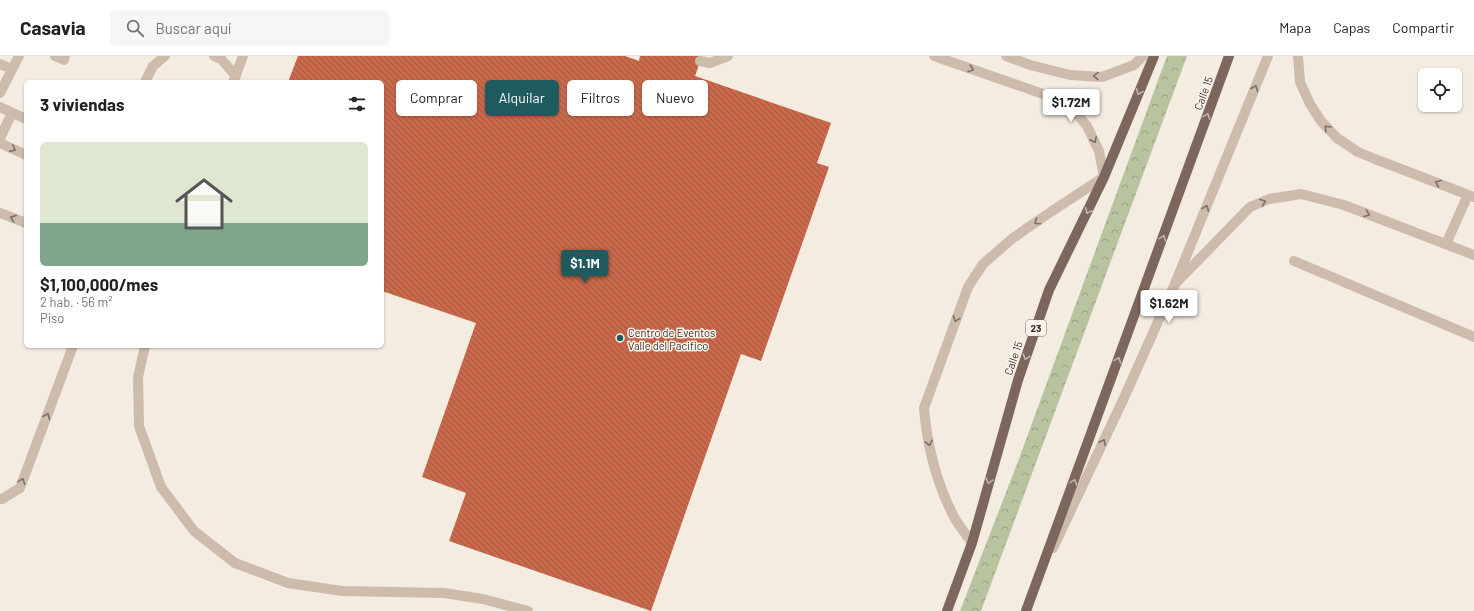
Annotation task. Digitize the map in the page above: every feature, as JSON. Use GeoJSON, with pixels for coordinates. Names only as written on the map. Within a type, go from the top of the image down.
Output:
{"type":"FeatureCollection","features":[{"type":"Feature","properties":{"kind":"main road","name":"Calle 15"},"geometry":{"type":"LineString","coordinates":[[947,611],[972,543],[1018,380],[1049,290],[1104,177],[1154,56]]}},
{"type":"Feature","properties":{"kind":"main road","name":"Calle 15"},"geometry":{"type":"LineString","coordinates":[[1026,611],[1229,56]]}},
{"type":"Feature","properties":{"kind":"street"},"geometry":{"type":"LineString","coordinates":[[0,93],[19,56]]}},
{"type":"Feature","properties":{"kind":"street"},"geometry":{"type":"LineString","coordinates":[[55,56],[64,60],[65,56]]}},
{"type":"Feature","properties":{"kind":"street"},"geometry":{"type":"LineString","coordinates":[[146,80],[153,66],[165,56]]}},
{"type":"Feature","properties":{"kind":"street"},"geometry":{"type":"LineString","coordinates":[[214,56],[221,59],[235,79]]}},
{"type":"Feature","properties":{"kind":"street"},"geometry":{"type":"LineString","coordinates":[[235,79],[243,56]]}},
{"type":"Feature","properties":{"kind":"street"},"geometry":{"type":"LineString","coordinates":[[700,61],[710,63],[728,56]]}},
{"type":"Feature","properties":{"kind":"street"},"geometry":{"type":"LineString","coordinates":[[934,56],[1049,96],[1076,113],[1087,126],[1099,151],[1104,177],[1013,238],[982,264],[968,287],[924,408],[925,428],[943,494],[955,519],[972,543]]}},
{"type":"Feature","properties":{"kind":"street"},"geometry":{"type":"LineString","coordinates":[[1006,56],[1030,65],[1070,75],[1102,77],[1134,65],[1143,56]]}},
{"type":"Feature","properties":{"kind":"street"},"geometry":{"type":"LineString","coordinates":[[1038,579],[1123,400],[1174,286],[1268,56]]}},
{"type":"Feature","properties":{"kind":"street"},"geometry":{"type":"LineString","coordinates":[[1298,56],[1300,82],[1310,104],[1321,122],[1337,138],[1358,152],[1374,159],[1471,196],[1446,244]]}},
{"type":"Feature","properties":{"kind":"street"},"geometry":{"type":"LineString","coordinates":[[0,64],[12,69]]}},
{"type":"Feature","properties":{"kind":"street"},"geometry":{"type":"LineString","coordinates":[[0,107],[24,118]]}},
{"type":"Feature","properties":{"kind":"street"},"geometry":{"type":"LineString","coordinates":[[0,138],[12,113]]}},
{"type":"Feature","properties":{"kind":"street"},"geometry":{"type":"LineString","coordinates":[[0,144],[24,154]]}},
{"type":"Feature","properties":{"kind":"street"},"geometry":{"type":"LineString","coordinates":[[1174,286],[1250,207],[1269,199],[1301,194],[1344,204],[1474,255]]}},
{"type":"Feature","properties":{"kind":"street"},"geometry":{"type":"LineString","coordinates":[[0,213],[24,222]]}},
{"type":"Feature","properties":{"kind":"street"},"geometry":{"type":"LineString","coordinates":[[1294,260],[1474,336]]}},
{"type":"Feature","properties":{"kind":"street"},"geometry":{"type":"LineString","coordinates":[[0,499],[2,500],[20,488],[72,348]]}},
{"type":"Feature","properties":{"kind":"street"},"geometry":{"type":"LineString","coordinates":[[145,348],[138,377],[139,426],[161,487],[194,531],[235,563],[288,582],[342,591],[444,593],[483,599],[528,611]]}},
{"type":"Feature","properties":{"kind":"green space"},"geometry":{"type":"Polygon","coordinates":[[[1167,56],[1187,56],[981,611],[960,611],[1017,464],[1167,56]]]}},
{"type":"Feature","properties":{"kind":"building","name":"Centro de Eventos Valle del Pacifico"},"geometry":{"type":"Polygon","coordinates":[[[298,56],[625,56],[639,61],[640,56],[702,56],[695,76],[707,80],[642,80],[642,116],[708,116],[708,80],[831,123],[817,163],[829,167],[761,361],[741,354],[651,611],[449,541],[466,493],[422,477],[476,323],[384,292],[384,80],[289,80],[298,56]]]}},
{"type":"Feature","properties":{"kind":"place","name":"Centro de Eventos Valle del Pacifico"},"geometry":{"type":"Point","coordinates":[620,338]}}]}
